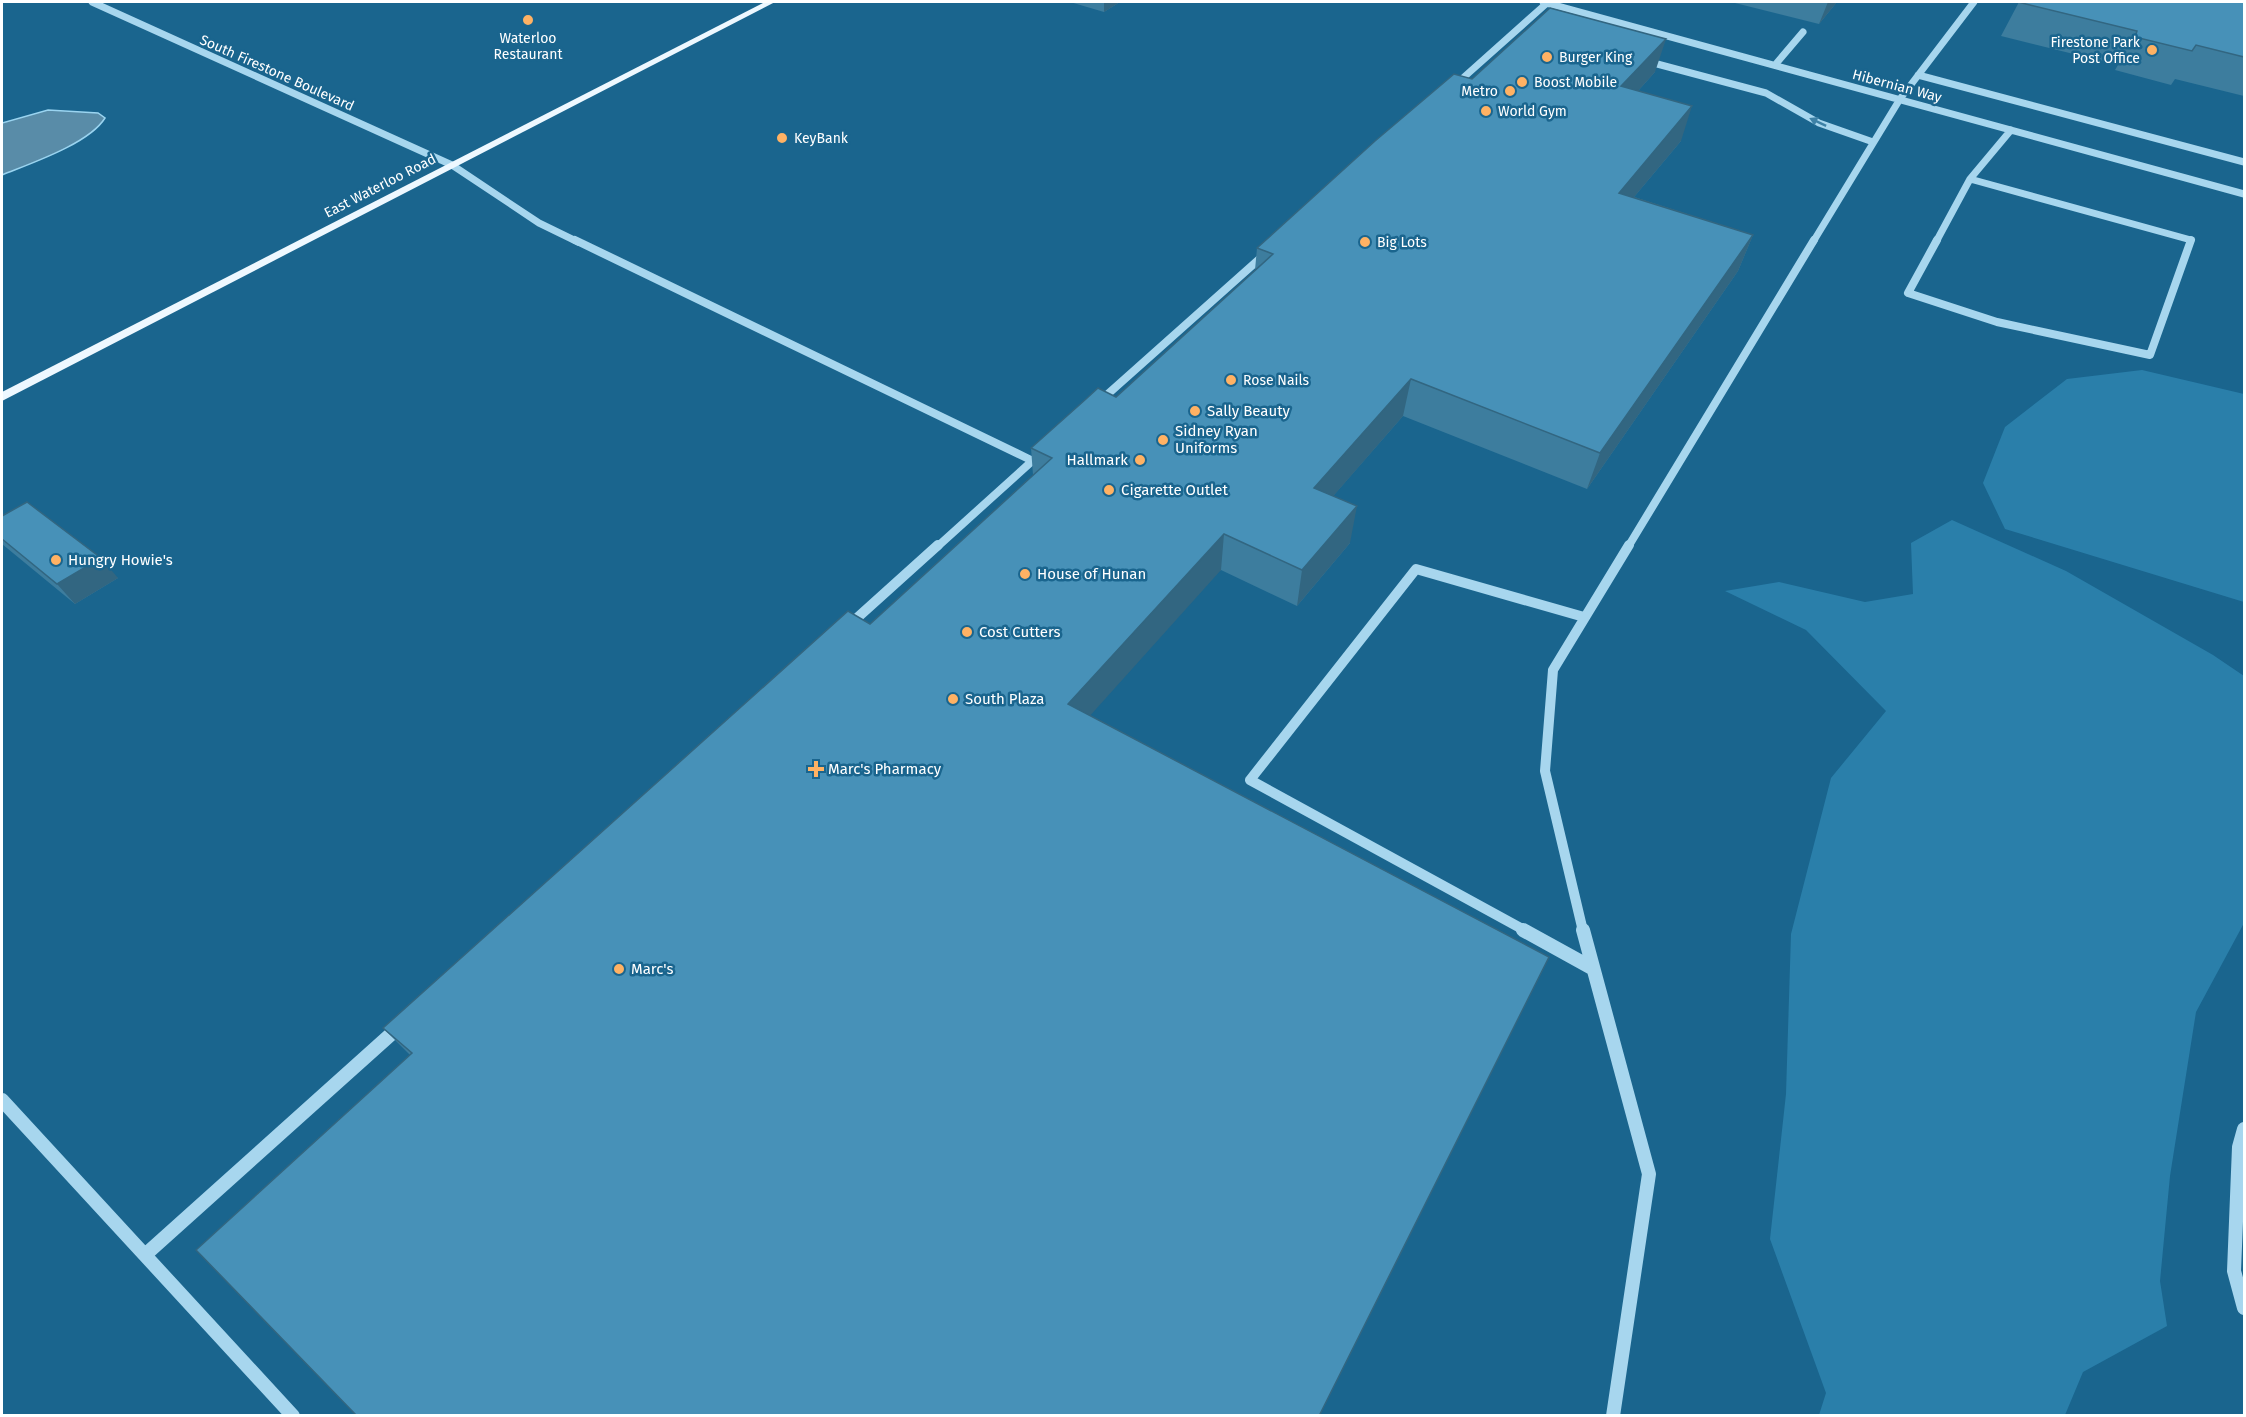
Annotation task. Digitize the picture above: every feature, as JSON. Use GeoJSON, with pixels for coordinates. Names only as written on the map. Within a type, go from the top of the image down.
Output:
{"type":"FeatureCollection","features":[{"type":"Feature","properties":{"kind":"main road","name":"East Waterloo Road"},"geometry":{"type":"LineString","coordinates":[[2,397],[771,2]]}},
{"type":"Feature","properties":{"kind":"street","name":"South Firestone Boulevard"},"geometry":{"type":"LineString","coordinates":[[92,2],[452,165],[538,223],[1033,461]]}},
{"type":"Feature","properties":{"kind":"street"},"geometry":{"type":"LineString","coordinates":[[1448,91],[1545,2]]}},
{"type":"Feature","properties":{"kind":"street","name":"Hibernian Way"},"geometry":{"type":"LineString","coordinates":[[1545,2],[2244,194]]}},
{"type":"Feature","properties":{"kind":"street"},"geometry":{"type":"LineString","coordinates":[[1613,1416],[1649,1174],[1592,968],[1545,771],[1553,670],[1900,99],[1974,2]]}},
{"type":"Feature","properties":{"kind":"street"},"geometry":{"type":"LineString","coordinates":[[1590,23],[1593,15]]}},
{"type":"Feature","properties":{"kind":"street"},"geometry":{"type":"LineString","coordinates":[[1775,65],[1803,32]]}},
{"type":"Feature","properties":{"kind":"street"},"geometry":{"type":"LineString","coordinates":[[1635,58],[1766,93],[1819,123],[1873,142]]}},
{"type":"Feature","properties":{"kind":"street"},"geometry":{"type":"LineString","coordinates":[[1918,75],[2244,162]]}},
{"type":"Feature","properties":{"kind":"street"},"geometry":{"type":"LineString","coordinates":[[1970,179],[2191,240],[2150,355],[2046,334],[1947,309],[1908,293],[1970,179],[2011,130]]}},
{"type":"Feature","properties":{"kind":"street"},"geometry":{"type":"LineString","coordinates":[[1090,411],[1273,247]]}},
{"type":"Feature","properties":{"kind":"street"},"geometry":{"type":"LineString","coordinates":[[840,634],[1049,446]]}},
{"type":"Feature","properties":{"kind":"street"},"geometry":{"type":"LineString","coordinates":[[1584,617],[1416,569],[1250,780],[1592,968]]}},
{"type":"Feature","properties":{"kind":"street"},"geometry":{"type":"LineString","coordinates":[[145,1255],[412,1016]]}},
{"type":"Feature","properties":{"kind":"street"},"geometry":{"type":"LineString","coordinates":[[2,1100],[293,1416]]}},
{"type":"Feature","properties":{"kind":"street"},"geometry":{"type":"LineString","coordinates":[[2244,1129],[2239,1148],[2234,1271],[2244,1308]]}},
{"type":"Feature","properties":{"kind":"shaded area"},"geometry":{"type":"Polygon","coordinates":[[[48,110],[98,113],[105,118],[86,136],[72,145],[2,175],[2,123],[48,110]]]}},
{"type":"Feature","properties":{"kind":"shaded area"},"geometry":{"type":"Polygon","coordinates":[[[2142,370],[2244,394],[2244,602],[2005,529],[1983,483],[2005,427],[2067,379],[2142,370]]]}},
{"type":"Feature","properties":{"kind":"shaded area"},"geometry":{"type":"Polygon","coordinates":[[[1952,520],[2066,571],[2213,655],[2244,676],[2244,923],[2196,1012],[2170,1176],[2160,1281],[2167,1326],[2083,1372],[2065,1415],[1819,1415],[1826,1393],[1770,1239],[1786,1094],[1791,934],[1831,778],[1886,711],[1806,630],[1725,591],[1779,582],[1865,602],[1913,594],[1911,543],[1952,520]]]}},
{"type":"Feature","properties":{"kind":"building"},"geometry":{"type":"Polygon","coordinates":[[[2018,2],[2244,2],[2244,57],[2196,45],[2192,51],[2135,37],[2137,31],[2018,2]]]}},
{"type":"Feature","properties":{"kind":"building","name":"South Plaza"},"geometry":{"type":"Polygon","coordinates":[[[1550,8],[1666,39],[1621,86],[1692,106],[1619,193],[1753,235],[1600,453],[1411,379],[1314,488],[1357,506],[1302,570],[1224,534],[1068,704],[1549,957],[1319,1416],[357,1416],[196,1250],[412,1053],[383,1028],[848,611],[870,624],[1052,458],[1031,448],[1098,388],[1116,397],[1273,254],[1257,248],[1375,141],[1454,74],[1472,79],[1550,8]]]}},
{"type":"Feature","properties":{"kind":"building"},"geometry":{"type":"Polygon","coordinates":[[[27,502],[101,558],[57,584],[2,539],[2,516],[27,502]]]}},
{"type":"Feature","properties":{"kind":"place","name":"Waterloo Restaurant"},"geometry":{"type":"Point","coordinates":[528,20]}},
{"type":"Feature","properties":{"kind":"place","name":"Firestone Park Post Office"},"geometry":{"type":"Point","coordinates":[2152,50]}},
{"type":"Feature","properties":{"kind":"place","name":"Burger King"},"geometry":{"type":"Point","coordinates":[1547,57]}},
{"type":"Feature","properties":{"kind":"place","name":"Boost Mobile"},"geometry":{"type":"Point","coordinates":[1522,82]}},
{"type":"Feature","properties":{"kind":"place","name":"Metro"},"geometry":{"type":"Point","coordinates":[1510,91]}},
{"type":"Feature","properties":{"kind":"place","name":"World Gym"},"geometry":{"type":"Point","coordinates":[1486,111]}},
{"type":"Feature","properties":{"kind":"place","name":"KeyBank"},"geometry":{"type":"Point","coordinates":[782,138]}},
{"type":"Feature","properties":{"kind":"place","name":"Big Lots"},"geometry":{"type":"Point","coordinates":[1365,242]}},
{"type":"Feature","properties":{"kind":"place","name":"Rose Nails"},"geometry":{"type":"Point","coordinates":[1231,380]}},
{"type":"Feature","properties":{"kind":"place","name":"Sally Beauty"},"geometry":{"type":"Point","coordinates":[1195,411]}},
{"type":"Feature","properties":{"kind":"place","name":"Sidney Ryan Uniforms"},"geometry":{"type":"Point","coordinates":[1163,440]}},
{"type":"Feature","properties":{"kind":"place","name":"Hallmark"},"geometry":{"type":"Point","coordinates":[1140,460]}},
{"type":"Feature","properties":{"kind":"place","name":"Cigarette Outlet"},"geometry":{"type":"Point","coordinates":[1109,490]}},
{"type":"Feature","properties":{"kind":"place","name":"Hungry Howie's"},"geometry":{"type":"Point","coordinates":[56,560]}},
{"type":"Feature","properties":{"kind":"place","name":"House of Hunan"},"geometry":{"type":"Point","coordinates":[1025,574]}},
{"type":"Feature","properties":{"kind":"place","name":"Cost Cutters"},"geometry":{"type":"Point","coordinates":[967,632]}},
{"type":"Feature","properties":{"kind":"place","name":"South Plaza"},"geometry":{"type":"Point","coordinates":[953,699]}},
{"type":"Feature","properties":{"kind":"place","name":"Marc's Pharmacy"},"geometry":{"type":"Point","coordinates":[816,769]}},
{"type":"Feature","properties":{"kind":"place","name":"Marc's"},"geometry":{"type":"Point","coordinates":[619,969]}}]}
